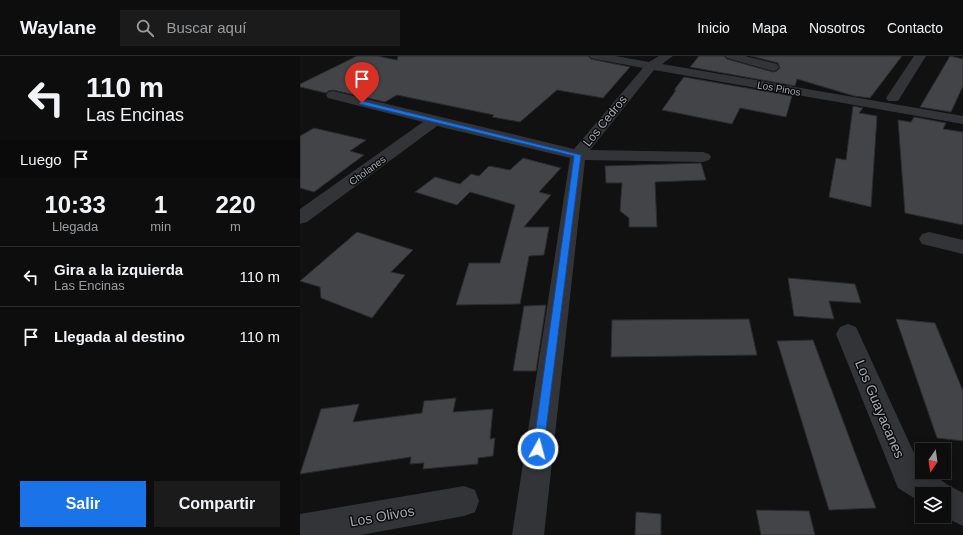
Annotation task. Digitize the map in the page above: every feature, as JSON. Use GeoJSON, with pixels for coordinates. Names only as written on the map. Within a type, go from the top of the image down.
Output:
{"type":"FeatureCollection","features":[{"type":"Feature","properties":{"kind":"street","name":"Los Pinos"},"geometry":{"type":"LineString","coordinates":[[595,56],[659,61],[963,120]]}},
{"type":"Feature","properties":{"kind":"street"},"geometry":{"type":"LineString","coordinates":[[731,56],[773,67]]}},
{"type":"Feature","properties":{"kind":"street"},"geometry":{"type":"LineString","coordinates":[[893,98],[920,56]]}},
{"type":"Feature","properties":{"kind":"street","name":"Los Cedros"},"geometry":{"type":"LineString","coordinates":[[528,535],[578,155],[659,61]]}},
{"type":"Feature","properties":{"kind":"street"},"geometry":{"type":"LineString","coordinates":[[334,95],[434,121],[578,155],[703,157]]}},
{"type":"Feature","properties":{"kind":"street","name":"Cholanes"},"geometry":{"type":"LineString","coordinates":[[300,218],[434,121]]}},
{"type":"Feature","properties":{"kind":"street"},"geometry":{"type":"LineString","coordinates":[[929,239],[963,247]]}},
{"type":"Feature","properties":{"kind":"street","name":"Los Guayacanes"},"geometry":{"type":"LineString","coordinates":[[848,334],[909,477],[925,487]]}},
{"type":"Feature","properties":{"kind":"street","name":"Los Olivos"},"geometry":{"type":"LineString","coordinates":[[300,530],[464,501]]}},
{"type":"Feature","properties":{"kind":"street"},"geometry":{"type":"LineString","coordinates":[[951,503],[963,510]]}},
{"type":"Feature","properties":{"kind":"building"},"geometry":{"type":"Polygon","coordinates":[[[357,56],[377,56],[397,60],[398,56],[588,56],[591,59],[630,67],[603,98],[557,90],[520,122],[492,117],[494,115],[397,95],[385,102],[333,90],[326,93],[300,87],[300,84],[357,56]]]}},
{"type":"Feature","properties":{"kind":"building"},"geometry":{"type":"Polygon","coordinates":[[[699,56],[724,56],[727,59],[773,72],[780,68],[778,63],[751,56],[902,56],[870,98],[854,96],[797,79],[795,86],[690,67],[699,56]]]}},
{"type":"Feature","properties":{"kind":"building"},"geometry":{"type":"Polygon","coordinates":[[[950,56],[963,59],[963,86],[951,112],[920,107],[950,56]]]}},
{"type":"Feature","properties":{"kind":"building"},"geometry":{"type":"Polygon","coordinates":[[[684,77],[792,96],[786,117],[740,108],[732,124],[662,110],[684,77]]]}},
{"type":"Feature","properties":{"kind":"building"},"geometry":{"type":"Polygon","coordinates":[[[853,106],[863,108],[859,113],[877,116],[871,207],[829,197],[836,158],[846,160],[853,106]]]}},
{"type":"Feature","properties":{"kind":"building"},"geometry":{"type":"Polygon","coordinates":[[[914,117],[946,123],[943,129],[963,132],[963,225],[905,213],[898,120],[911,122],[914,117]]]}},
{"type":"Feature","properties":{"kind":"building"},"geometry":{"type":"Polygon","coordinates":[[[314,128],[366,140],[350,151],[364,155],[314,192],[300,188],[300,136],[314,128]]]}},
{"type":"Feature","properties":{"kind":"building"},"geometry":{"type":"Polygon","coordinates":[[[523,158],[561,168],[539,192],[551,195],[524,227],[549,227],[544,255],[529,256],[520,304],[456,305],[469,263],[500,263],[515,205],[470,192],[457,205],[415,192],[435,177],[460,184],[471,174],[479,176],[489,166],[510,170],[523,158]]]}},
{"type":"Feature","properties":{"kind":"building"},"geometry":{"type":"Polygon","coordinates":[[[701,163],[706,180],[655,182],[657,227],[629,227],[629,218],[620,211],[622,183],[606,183],[605,166],[701,163]]]}},
{"type":"Feature","properties":{"kind":"building"},"geometry":{"type":"Polygon","coordinates":[[[357,232],[413,250],[391,272],[405,275],[372,318],[321,298],[320,287],[300,281],[357,232]]]}},
{"type":"Feature","properties":{"kind":"building"},"geometry":{"type":"Polygon","coordinates":[[[788,278],[855,284],[861,303],[829,301],[834,319],[794,316],[788,278]]]}},
{"type":"Feature","properties":{"kind":"building"},"geometry":{"type":"Polygon","coordinates":[[[546,305],[536,371],[513,371],[524,306],[546,305]]]}},
{"type":"Feature","properties":{"kind":"building"},"geometry":{"type":"Polygon","coordinates":[[[749,319],[757,355],[611,357],[612,320],[749,319]]]}},
{"type":"Feature","properties":{"kind":"building"},"geometry":{"type":"Polygon","coordinates":[[[896,319],[935,323],[963,391],[963,441],[937,438],[896,319]]]}},
{"type":"Feature","properties":{"kind":"building"},"geometry":{"type":"Polygon","coordinates":[[[813,340],[876,508],[829,510],[777,341],[813,340]]]}},
{"type":"Feature","properties":{"kind":"building"},"geometry":{"type":"Polygon","coordinates":[[[456,398],[453,412],[493,409],[490,439],[495,438],[493,456],[478,458],[478,464],[423,469],[424,463],[410,464],[411,457],[300,474],[321,409],[359,404],[353,422],[422,413],[424,401],[456,398]]]}},
{"type":"Feature","properties":{"kind":"building"},"geometry":{"type":"Polygon","coordinates":[[[756,510],[809,511],[815,535],[761,535],[756,510]]]}},
{"type":"Feature","properties":{"kind":"building"},"geometry":{"type":"Polygon","coordinates":[[[636,512],[661,514],[661,535],[635,535],[636,512]]]}},
{"type":"Feature","properties":{"kind":"route"},"geometry":{"type":"LineString","coordinates":[[362,103],[578,155],[538,449]]}}]}
